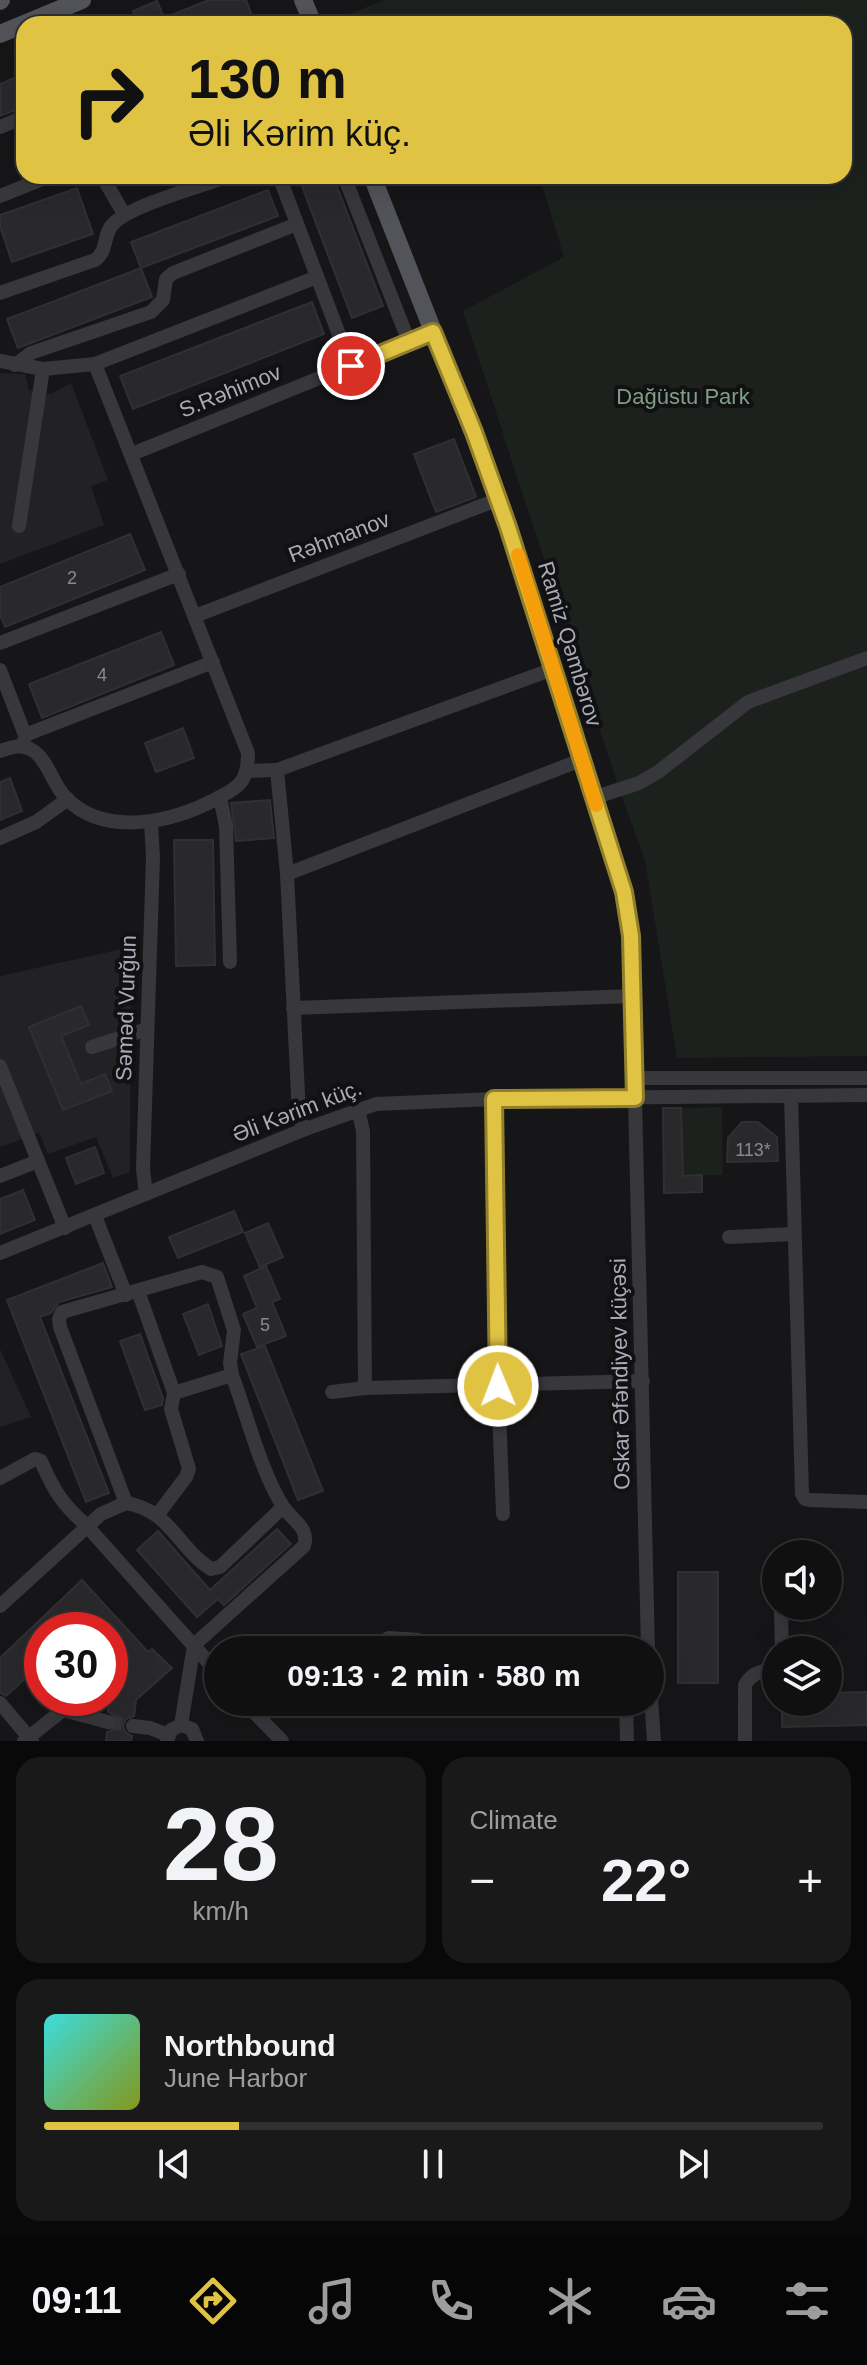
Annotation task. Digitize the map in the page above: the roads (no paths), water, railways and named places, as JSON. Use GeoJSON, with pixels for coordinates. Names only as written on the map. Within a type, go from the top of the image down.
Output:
{"type":"FeatureCollection","features":[{"type":"Feature","properties":{"kind":"main road"},"geometry":{"type":"LineString","coordinates":[[43,16],[82,0]]}},
{"type":"Feature","properties":{"kind":"main road","name":"Ramiz Qəmbərov"},"geometry":{"type":"LineString","coordinates":[[375,184],[499,499],[624,892],[631,936],[635,1098]]}},
{"type":"Feature","properties":{"kind":"street"},"geometry":{"type":"LineString","coordinates":[[0,196],[30,184]]}},
{"type":"Feature","properties":{"kind":"street"},"geometry":{"type":"LineString","coordinates":[[109,184],[124,214]]}},
{"type":"Feature","properties":{"kind":"street"},"geometry":{"type":"LineString","coordinates":[[0,293],[95,260],[102,255],[109,228],[124,214],[207,184]]}},
{"type":"Feature","properties":{"kind":"street"},"geometry":{"type":"LineString","coordinates":[[282,184],[351,366]]}},
{"type":"Feature","properties":{"kind":"street"},"geometry":{"type":"LineString","coordinates":[[347,184],[409,342]]}},
{"type":"Feature","properties":{"kind":"street"},"geometry":{"type":"LineString","coordinates":[[15,365],[31,353],[151,312],[163,300],[166,279],[173,273],[297,224]]}},
{"type":"Feature","properties":{"kind":"street"},"geometry":{"type":"LineString","coordinates":[[0,361],[43,369],[95,364],[317,277]]}},
{"type":"Feature","properties":{"kind":"street","name":"S.Rəhimov"},"geometry":{"type":"LineString","coordinates":[[132,454],[433,332]]}},
{"type":"Feature","properties":{"kind":"street"},"geometry":{"type":"LineString","coordinates":[[0,670],[24,740],[38,754],[68,799],[87,813],[151,823],[196,810],[244,780],[248,771],[248,753],[95,364]]}},
{"type":"Feature","properties":{"kind":"street"},"geometry":{"type":"LineString","coordinates":[[19,526],[43,369]]}},
{"type":"Feature","properties":{"kind":"street","name":"Rəhmanov"},"geometry":{"type":"LineString","coordinates":[[195,616],[499,499]]}},
{"type":"Feature","properties":{"kind":"street"},"geometry":{"type":"LineString","coordinates":[[0,643],[179,574]]}},
{"type":"Feature","properties":{"kind":"street"},"geometry":{"type":"LineString","coordinates":[[593,798],[639,783],[658,772],[748,702],[867,658]]}},
{"type":"Feature","properties":{"kind":"street"},"geometry":{"type":"LineString","coordinates":[[0,751],[213,662]]}},
{"type":"Feature","properties":{"kind":"street"},"geometry":{"type":"LineString","coordinates":[[248,771],[277,770],[553,669]]}},
{"type":"Feature","properties":{"kind":"street"},"geometry":{"type":"LineString","coordinates":[[287,874],[581,760]]}},
{"type":"Feature","properties":{"kind":"street"},"geometry":{"type":"LineString","coordinates":[[277,770],[287,874],[299,1114],[303,1130]]}},
{"type":"Feature","properties":{"kind":"street"},"geometry":{"type":"LineString","coordinates":[[220,797],[226,826],[230,962]]}},
{"type":"Feature","properties":{"kind":"street"},"geometry":{"type":"LineString","coordinates":[[0,838],[36,822],[68,799]]}},
{"type":"Feature","properties":{"kind":"street","name":"Səməd Vurğun"},"geometry":{"type":"LineString","coordinates":[[146,1194],[143,1169],[153,857],[151,823]]}},
{"type":"Feature","properties":{"kind":"street"},"geometry":{"type":"LineString","coordinates":[[293,1008],[633,996]]}},
{"type":"Feature","properties":{"kind":"street"},"geometry":{"type":"LineString","coordinates":[[92,1047],[147,1029]]}},
{"type":"Feature","properties":{"kind":"street"},"geometry":{"type":"LineString","coordinates":[[0,1066],[65,1228]]}},
{"type":"Feature","properties":{"kind":"street"},"geometry":{"type":"LineString","coordinates":[[634,1078],[867,1078]]}},
{"type":"Feature","properties":{"kind":"street","name":"Əli Kərim küç."},"geometry":{"type":"LineString","coordinates":[[0,1253],[358,1109],[396,1102],[867,1095]]}},
{"type":"Feature","properties":{"kind":"street"},"geometry":{"type":"LineString","coordinates":[[791,1096],[802,1494],[810,1500],[867,1502]]}},
{"type":"Feature","properties":{"kind":"street","name":"Oskar Əfəndiyev küçəsi"},"geometry":{"type":"LineString","coordinates":[[635,1098],[648,1636]]}},
{"type":"Feature","properties":{"kind":"street"},"geometry":{"type":"LineString","coordinates":[[494,1099],[503,1514]]}},
{"type":"Feature","properties":{"kind":"street"},"geometry":{"type":"LineString","coordinates":[[358,1109],[363,1131],[365,1388]]}},
{"type":"Feature","properties":{"kind":"street"},"geometry":{"type":"LineString","coordinates":[[0,1176],[38,1161]]}},
{"type":"Feature","properties":{"kind":"street"},"geometry":{"type":"LineString","coordinates":[[95,1216],[132,1293],[174,1393],[171,1409],[189,1469],[158,1514]]}},
{"type":"Feature","properties":{"kind":"street"},"geometry":{"type":"LineString","coordinates":[[729,1237],[794,1234]]}},
{"type":"Feature","properties":{"kind":"street"},"geometry":{"type":"LineString","coordinates":[[126,1503],[59,1319],[62,1312],[202,1272],[217,1277],[234,1330],[230,1363],[232,1375],[273,1487],[283,1507],[304,1530],[306,1538],[304,1546],[194,1645],[181,1725]]}},
{"type":"Feature","properties":{"kind":"street"},"geometry":{"type":"LineString","coordinates":[[174,1393],[232,1375]]}},
{"type":"Feature","properties":{"kind":"street"},"geometry":{"type":"LineString","coordinates":[[332,1392],[365,1388],[643,1381]]}},
{"type":"Feature","properties":{"kind":"street"},"geometry":{"type":"LineString","coordinates":[[0,1478],[35,1459],[41,1461],[64,1506],[87,1526],[204,1657]]}},
{"type":"Feature","properties":{"kind":"street"},"geometry":{"type":"LineString","coordinates":[[0,1606],[101,1514],[126,1503],[140,1505],[158,1514],[211,1569],[220,1567],[283,1507]]}},
{"type":"Feature","properties":{"kind":"street"},"geometry":{"type":"LineString","coordinates":[[745,1741],[745,1685],[750,1677],[762,1670]]}},
{"type":"Feature","properties":{"kind":"street"},"geometry":{"type":"LineString","coordinates":[[0,1703],[28,1740],[55,1716]]}},
{"type":"Feature","properties":{"kind":"street"},"geometry":{"type":"LineString","coordinates":[[95,1716],[108,1722]]}},
{"type":"Feature","properties":{"kind":"street"},"geometry":{"type":"LineString","coordinates":[[258,1716],[282,1741]]}},
{"type":"Feature","properties":{"kind":"street"},"geometry":{"type":"LineString","coordinates":[[626,1716],[627,1741]]}},
{"type":"Feature","properties":{"kind":"street"},"geometry":{"type":"LineString","coordinates":[[652,1716],[654,1741]]}},
{"type":"Feature","properties":{"kind":"street"},"geometry":{"type":"LineString","coordinates":[[133,1726],[150,1728],[167,1738],[171,1730],[181,1725],[192,1729],[197,1741]]}},
{"type":"Feature","properties":{"kind":"tunnel"},"geometry":{"type":"LineString","coordinates":[[108,1722],[133,1726]]}},
{"type":"Feature","properties":{"kind":"park label","name":"Dağüstu Park"},"geometry":{"type":"Point","coordinates":[683,396]}}]}
